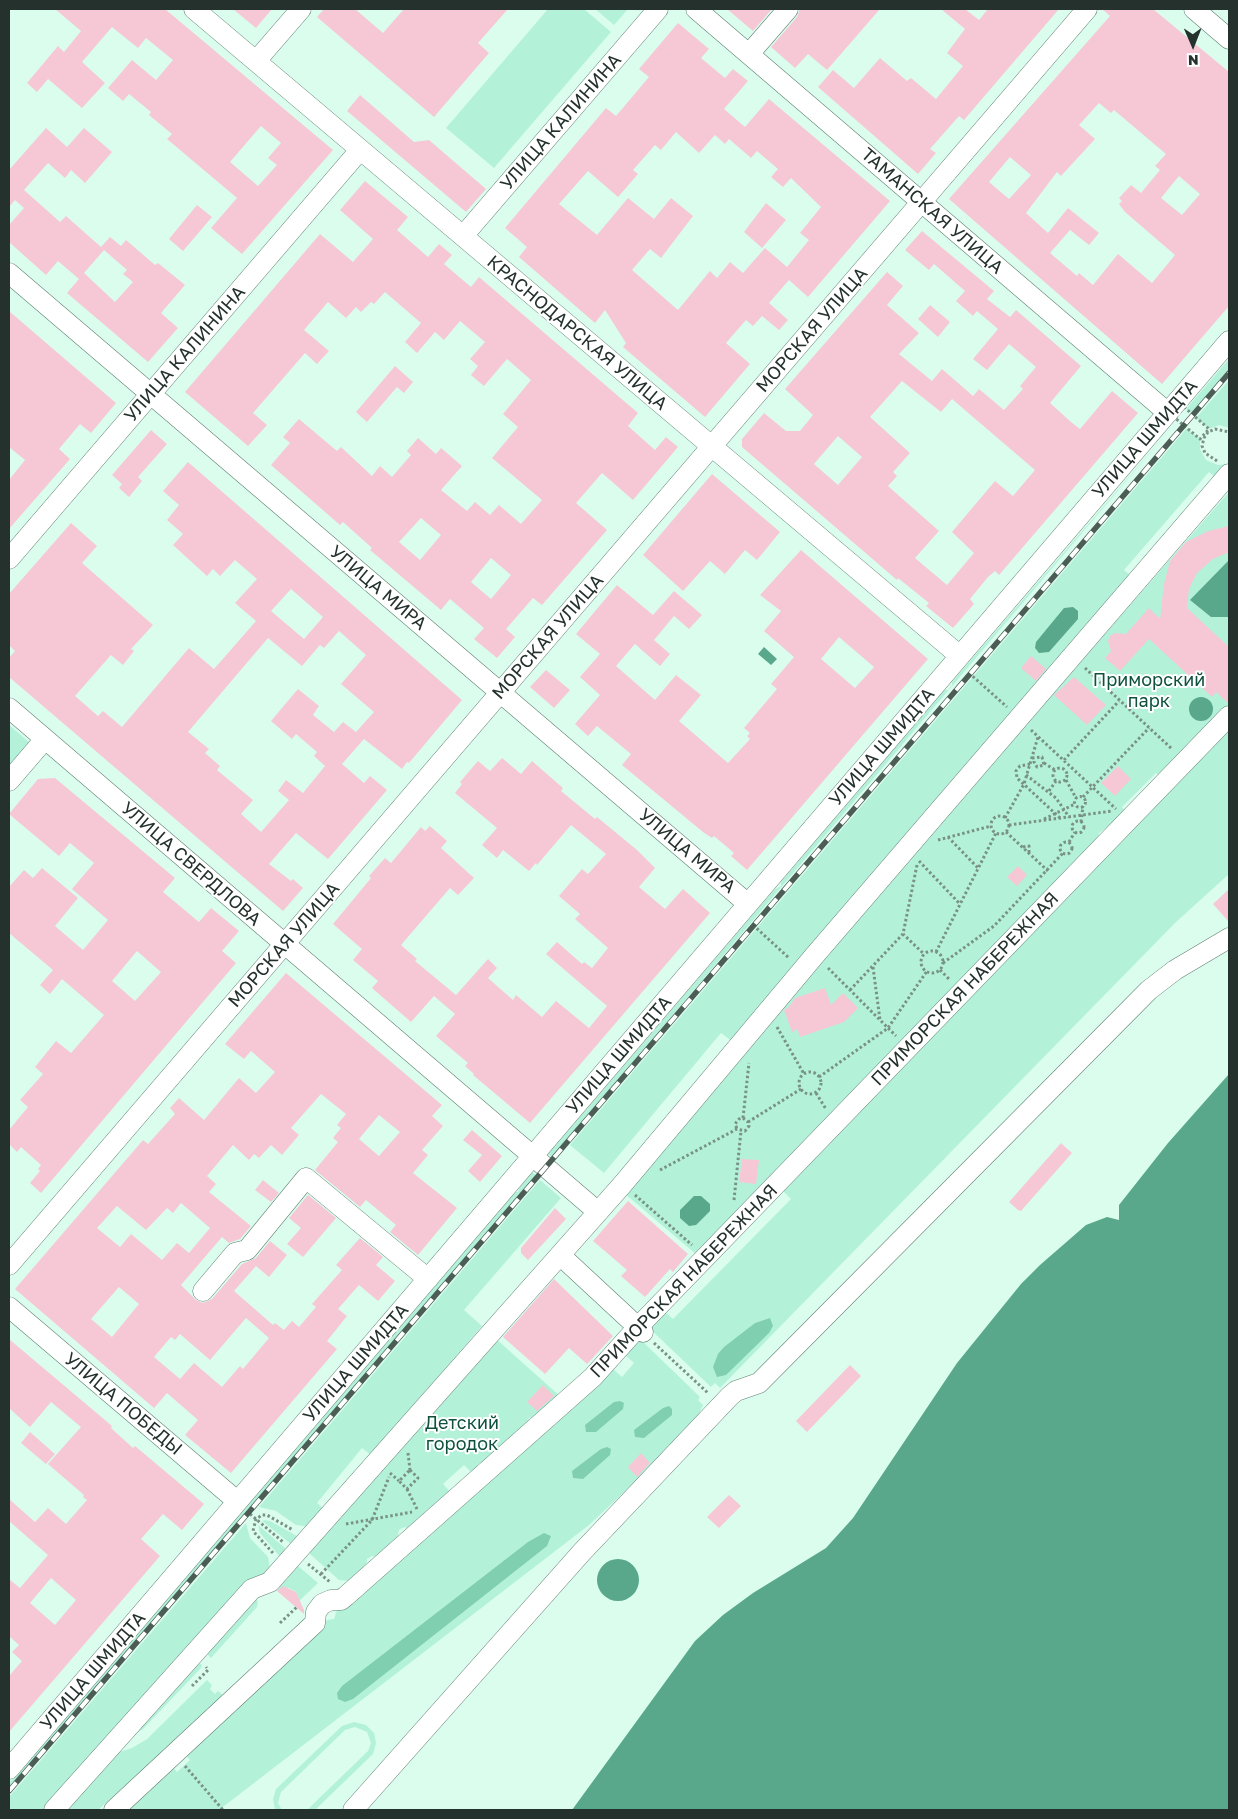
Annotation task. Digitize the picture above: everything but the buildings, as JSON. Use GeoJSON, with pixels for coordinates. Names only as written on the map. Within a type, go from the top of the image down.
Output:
{"type":"FeatureCollection","features":[{"type":"Feature","properties":{"kind":"street","name":"КРАСНОДАРСКАЯ УЛИЦА"},"geometry":{"type":"LineString","coordinates":[[194,9],[711,446],[963,663]]}},
{"type":"Feature","properties":{"kind":"street"},"geometry":{"type":"LineString","coordinates":[[256,61],[301,9]]}},
{"type":"Feature","properties":{"kind":"street","name":"УЛИЦА КАЛИНИНА"},"geometry":{"type":"LineString","coordinates":[[463,236],[658,9]]}},
{"type":"Feature","properties":{"kind":"street","name":"ТАМАНСКАЯ УЛИЦА"},"geometry":{"type":"LineString","coordinates":[[696,9],[1168,413]]}},
{"type":"Feature","properties":{"kind":"street"},"geometry":{"type":"LineString","coordinates":[[749,54],[788,9]]}},
{"type":"Feature","properties":{"kind":"street","name":"МОРСКАЯ УЛИЦА"},"geometry":{"type":"LineString","coordinates":[[9,1265],[1087,9]]}},
{"type":"Feature","properties":{"kind":"street"},"geometry":{"type":"LineString","coordinates":[[1194,9],[1229,39]]}},
{"type":"Feature","properties":{"kind":"street","name":"УЛИЦА КАЛИНИНА"},"geometry":{"type":"LineString","coordinates":[[9,560],[360,150]]}},
{"type":"Feature","properties":{"kind":"street","name":"УЛИЦА МИРА"},"geometry":{"type":"LineString","coordinates":[[9,273],[500,692],[747,912]]}},
{"type":"Feature","properties":{"kind":"street","name":"УЛИЦА ШМИДТА"},"geometry":{"type":"LineString","coordinates":[[9,1769],[244,1508],[428,1279],[963,663],[1229,341]]}},
{"type":"Feature","properties":{"kind":"street"},"geometry":{"type":"LineString","coordinates":[[54,1810],[252,1589],[270,1582],[314,1530],[622,1185],[809,962],[924,836],[1073,657],[1226,467]]}},
{"type":"Feature","properties":{"kind":"street","name":"УЛИЦА СВЕРДЛОВА"},"geometry":{"type":"LineString","coordinates":[[9,708],[44,740],[598,1212]]}},
{"type":"Feature","properties":{"kind":"street","name":"ПРИМОРСКАЯ НАБЕРЕЖНАЯ"},"geometry":{"type":"LineString","coordinates":[[114,1810],[315,1623],[316,1612],[322,1604],[331,1600],[341,1600],[593,1376],[640,1330],[706,1257],[1229,716]]}},
{"type":"Feature","properties":{"kind":"street"},"geometry":{"type":"LineString","coordinates":[[9,781],[44,740]]}},
{"type":"Feature","properties":{"kind":"street"},"geometry":{"type":"LineString","coordinates":[[353,1810],[582,1552],[730,1396],[736,1391],[759,1383],[1149,990],[1174,970],[1229,938]]}},
{"type":"Feature","properties":{"kind":"street"},"geometry":{"type":"LineString","coordinates":[[203,1290],[235,1253],[247,1250],[306,1178],[428,1279]]}},
{"type":"Feature","properties":{"kind":"street"},"geometry":{"type":"LineString","coordinates":[[560,1255],[640,1330]]}},
{"type":"Feature","properties":{"kind":"street","name":"УЛИЦА ПОБЕДЫ"},"geometry":{"type":"LineString","coordinates":[[9,1307],[244,1508]]}},
{"type":"Feature","properties":{"kind":"path"},"geometry":{"type":"LineString","coordinates":[[1184,408],[1209,429],[1200,439],[1188,428],[1175,418],[1184,408]]}},
{"type":"Feature","properties":{"kind":"path"},"geometry":{"type":"LineString","coordinates":[[1226,467],[1208,458],[1203,450],[1203,440],[1213,430],[1222,429],[1229,432]]}},
{"type":"Feature","properties":{"kind":"path"},"geometry":{"type":"LineString","coordinates":[[1073,657],[1185,762]]}},
{"type":"Feature","properties":{"kind":"path"},"geometry":{"type":"LineString","coordinates":[[963,663],[1118,810],[1009,825]]}},
{"type":"Feature","properties":{"kind":"path"},"geometry":{"type":"LineString","coordinates":[[1064,760],[1119,700]]}},
{"type":"Feature","properties":{"kind":"path"},"geometry":{"type":"LineString","coordinates":[[1076,798],[1083,797],[1149,728]]}},
{"type":"Feature","properties":{"kind":"path"},"geometry":{"type":"LineString","coordinates":[[1005,818],[1024,784],[1038,736]]}},
{"type":"Feature","properties":{"kind":"path"},"geometry":{"type":"LineString","coordinates":[[1033,758],[1042,757],[1044,764]]}},
{"type":"Feature","properties":{"kind":"path"},"geometry":{"type":"LineString","coordinates":[[1033,758],[1037,766],[1044,764],[1056,770],[1065,770],[1070,765]]}},
{"type":"Feature","properties":{"kind":"path"},"geometry":{"type":"LineString","coordinates":[[1030,764],[1022,764],[1016,772],[1018,781],[1024,784],[1060,818]]}},
{"type":"Feature","properties":{"kind":"path"},"geometry":{"type":"LineString","coordinates":[[1056,770],[1053,776],[1056,782]]}},
{"type":"Feature","properties":{"kind":"path"},"geometry":{"type":"LineString","coordinates":[[1065,770],[1068,776],[1066,780],[1076,798],[1075,804]]}},
{"type":"Feature","properties":{"kind":"path"},"geometry":{"type":"LineString","coordinates":[[1026,775],[1049,790],[1069,817]]}},
{"type":"Feature","properties":{"kind":"path"},"geometry":{"type":"LineString","coordinates":[[1056,782],[1060,783],[1066,780]]}},
{"type":"Feature","properties":{"kind":"path"},"geometry":{"type":"LineString","coordinates":[[1049,790],[1056,782]]}},
{"type":"Feature","properties":{"kind":"path"},"geometry":{"type":"LineString","coordinates":[[1081,822],[1084,815],[1083,806],[1085,802],[1083,797]]}},
{"type":"Feature","properties":{"kind":"path"},"geometry":{"type":"LineString","coordinates":[[1040,821],[1075,804]]}},
{"type":"Feature","properties":{"kind":"path"},"geometry":{"type":"LineString","coordinates":[[1075,804],[1078,807],[1083,806]]}},
{"type":"Feature","properties":{"kind":"path"},"geometry":{"type":"LineString","coordinates":[[991,826],[995,817],[1005,818]]}},
{"type":"Feature","properties":{"kind":"path"},"geometry":{"type":"LineString","coordinates":[[1005,818],[1009,825]]}},
{"type":"Feature","properties":{"kind":"path"},"geometry":{"type":"LineString","coordinates":[[1063,852],[1060,849],[1062,844],[1069,842],[1075,832],[1073,829],[1074,824],[1081,822]]}},
{"type":"Feature","properties":{"kind":"path"},"geometry":{"type":"LineString","coordinates":[[1075,832],[1083,831],[1084,825],[1081,822]]}},
{"type":"Feature","properties":{"kind":"path"},"geometry":{"type":"LineString","coordinates":[[991,826],[996,833],[1001,834],[1006,832],[1009,825]]}},
{"type":"Feature","properties":{"kind":"path"},"geometry":{"type":"LineString","coordinates":[[850,990],[903,934],[924,836],[948,837],[991,826]]}},
{"type":"Feature","properties":{"kind":"path"},"geometry":{"type":"LineString","coordinates":[[1006,832],[1064,886]]}},
{"type":"Feature","properties":{"kind":"path"},"geometry":{"type":"LineString","coordinates":[[936,952],[996,833]]}},
{"type":"Feature","properties":{"kind":"path"},"geometry":{"type":"LineString","coordinates":[[948,837],[978,868]]}},
{"type":"Feature","properties":{"kind":"path"},"geometry":{"type":"LineString","coordinates":[[1063,852],[1066,854],[1071,851],[1072,845],[1069,842]]}},
{"type":"Feature","properties":{"kind":"path"},"geometry":{"type":"LineString","coordinates":[[927,971],[937,971],[943,963],[994,926],[1063,852]]}},
{"type":"Feature","properties":{"kind":"path"},"geometry":{"type":"LineString","coordinates":[[918,860],[960,904]]}},
{"type":"Feature","properties":{"kind":"path"},"geometry":{"type":"LineString","coordinates":[[747,912],[809,962],[850,990],[908,1048]]}},
{"type":"Feature","properties":{"kind":"path"},"geometry":{"type":"LineString","coordinates":[[903,934],[924,954]]}},
{"type":"Feature","properties":{"kind":"path"},"geometry":{"type":"LineString","coordinates":[[927,971],[921,962],[924,954],[929,951],[936,952],[942,956],[943,963]]}},
{"type":"Feature","properties":{"kind":"path"},"geometry":{"type":"LineString","coordinates":[[873,966],[880,1020]]}},
{"type":"Feature","properties":{"kind":"path"},"geometry":{"type":"LineString","coordinates":[[820,1077],[888,1028],[927,971]]}},
{"type":"Feature","properties":{"kind":"path"},"geometry":{"type":"LineString","coordinates":[[768,1011],[804,1074]]}},
{"type":"Feature","properties":{"kind":"path"},"geometry":{"type":"LineString","coordinates":[[743,1118],[754,1028]]}},
{"type":"Feature","properties":{"kind":"path"},"geometry":{"type":"LineString","coordinates":[[811,1072],[820,1077],[821,1087],[816,1092],[806,1093],[801,1089],[800,1079],[804,1074],[811,1072]]}},
{"type":"Feature","properties":{"kind":"path"},"geometry":{"type":"LineString","coordinates":[[748,1122],[801,1089]]}},
{"type":"Feature","properties":{"kind":"path"},"geometry":{"type":"LineString","coordinates":[[743,1118],[748,1122]]}},
{"type":"Feature","properties":{"kind":"path"},"geometry":{"type":"LineString","coordinates":[[736,1129],[737,1120],[743,1118]]}},
{"type":"Feature","properties":{"kind":"path"},"geometry":{"type":"LineString","coordinates":[[652,1174],[736,1129],[741,1131],[747,1130],[748,1122]]}},
{"type":"Feature","properties":{"kind":"path"},"geometry":{"type":"LineString","coordinates":[[734,1201],[741,1131]]}},
{"type":"Feature","properties":{"kind":"path"},"geometry":{"type":"LineString","coordinates":[[622,1185],[706,1257]]}},
{"type":"Feature","properties":{"kind":"path"},"geometry":{"type":"LineString","coordinates":[[640,1330],[709,1394]]}},
{"type":"Feature","properties":{"kind":"path"},"geometry":{"type":"LineString","coordinates":[[407,1489],[418,1478],[410,1470],[399,1481],[407,1489],[418,1511]]}},
{"type":"Feature","properties":{"kind":"path"},"geometry":{"type":"LineString","coordinates":[[321,1574],[372,1520],[390,1474]]}},
{"type":"Feature","properties":{"kind":"path"},"geometry":{"type":"LineString","coordinates":[[343,1525],[449,1506]]}},
{"type":"Feature","properties":{"kind":"path"},"geometry":{"type":"LineString","coordinates":[[244,1508],[274,1534]]}},
{"type":"Feature","properties":{"kind":"path"},"geometry":{"type":"LineString","coordinates":[[276,1575],[274,1555],[253,1531],[256,1519],[267,1514],[294,1530],[314,1530]]}},
{"type":"Feature","properties":{"kind":"path"},"geometry":{"type":"LineString","coordinates":[[175,1755],[223,1809],[229,1810]]}},
{"type":"Feature","properties":{"kind":"green space"},"geometry":{"type":"Polygon","coordinates":[[[548,9],[584,9],[611,32],[494,168],[446,128],[548,9]]]}},
{"type":"Feature","properties":{"kind":"green space"},"geometry":{"type":"Polygon","coordinates":[[[595,9],[628,9],[614,25],[595,9]]]}},
{"type":"Feature","properties":{"kind":"green space"},"geometry":{"type":"Polygon","coordinates":[[[1229,359],[1229,370],[1192,414],[1186,409],[1229,359]]]}},
{"type":"Feature","properties":{"kind":"green space"},"geometry":{"type":"Polygon","coordinates":[[[1229,380],[1229,428],[1219,425],[1209,429],[1196,418],[1229,380]]]}},
{"type":"Feature","properties":{"kind":"green space"},"geometry":{"type":"Polygon","coordinates":[[[1178,420],[552,1157],[548,1154],[774,890],[781,886],[781,882],[944,690],[948,690],[952,682],[1178,420]]]}},
{"type":"Feature","properties":{"kind":"green space","name":"Приморский парк"},"geometry":{"type":"Polygon","coordinates":[[[1187,428],[1200,439],[1200,449],[1206,460],[1218,465],[1229,464],[1216,478],[1209,472],[1124,570],[1134,578],[733,1042],[721,1033],[604,1173],[570,1145],[1187,428]]]}},
{"type":"Feature","properties":{"kind":"green space","name":"Приморский парк"},"geometry":{"type":"Polygon","coordinates":[[[1229,492],[1229,708],[1161,778],[1156,773],[1122,807],[1127,813],[1099,833],[1099,841],[697,1255],[624,1193],[767,1021],[1229,492]]]}},
{"type":"Feature","properties":{"kind":"green space"},"geometry":{"type":"Polygon","coordinates":[[[9,725],[30,743],[9,769],[9,725]]]}},
{"type":"Feature","properties":{"kind":"green space"},"geometry":{"type":"Polygon","coordinates":[[[1229,728],[1229,874],[1175,923],[720,1388],[715,1383],[711,1387],[648,1327],[663,1310],[673,1319],[791,1199],[781,1189],[1229,728]]]}},
{"type":"Feature","properties":{"kind":"green space"},"geometry":{"type":"Polygon","coordinates":[[[532,1172],[536,1175],[9,1789],[9,1783],[515,1192],[518,1192],[521,1184],[532,1172]]]}},
{"type":"Feature","properties":{"kind":"green space"},"geometry":{"type":"Polygon","coordinates":[[[540,1180],[561,1198],[464,1310],[482,1326],[371,1455],[362,1448],[317,1503],[325,1510],[311,1527],[296,1525],[276,1511],[259,1507],[540,1180]]]}},
{"type":"Feature","properties":{"kind":"green space"},"geometry":{"type":"Polygon","coordinates":[[[638,1337],[700,1397],[698,1400],[703,1405],[693,1427],[589,1525],[219,1810],[122,1810],[171,1765],[177,1772],[190,1760],[184,1753],[327,1620],[334,1619],[337,1610],[611,1367],[622,1377],[634,1363],[623,1353],[638,1337]]]}},
{"type":"Feature","properties":{"kind":"green space","name":"Детский городок"},"geometry":{"type":"Polygon","coordinates":[[[495,1338],[561,1397],[537,1416],[529,1418],[527,1424],[478,1464],[474,1475],[464,1465],[443,1484],[453,1495],[411,1529],[404,1527],[399,1530],[397,1539],[378,1557],[372,1556],[367,1559],[366,1568],[349,1581],[339,1580],[310,1554],[309,1550],[495,1338]]]}},
{"type":"Feature","properties":{"kind":"green space"},"geometry":{"type":"Polygon","coordinates":[[[265,1520],[297,1536],[291,1544],[262,1521],[265,1520]]]}},
{"type":"Feature","properties":{"kind":"green space"},"geometry":{"type":"Polygon","coordinates":[[[246,1523],[250,1538],[268,1557],[270,1569],[45,1810],[9,1810],[9,1797],[246,1523]]]}},
{"type":"Feature","properties":{"kind":"green space"},"geometry":{"type":"Polygon","coordinates":[[[258,1525],[286,1549],[280,1557],[260,1533],[258,1525]]]}},
{"type":"Feature","properties":{"kind":"green space"},"geometry":{"type":"Polygon","coordinates":[[[298,1566],[318,1583],[294,1606],[298,1599],[296,1592],[289,1588],[279,1592],[278,1589],[298,1566]]]}},
{"type":"Feature","properties":{"kind":"green space"},"geometry":{"type":"Polygon","coordinates":[[[253,1596],[258,1601],[257,1607],[211,1658],[204,1651],[253,1596]]]}},
{"type":"Feature","properties":{"kind":"green space"},"geometry":{"type":"Polygon","coordinates":[[[198,1662],[202,1665],[201,1668],[143,1729],[130,1738],[198,1662]]]}},
{"type":"Feature","properties":{"kind":"green space"},"geometry":{"type":"Polygon","coordinates":[[[207,1680],[212,1685],[210,1689],[215,1694],[218,1691],[224,1696],[98,1810],[66,1810],[116,1753],[132,1748],[147,1739],[207,1680]]]}},
{"type":"Feature","properties":{"kind":"green space"},"geometry":{"type":"Polygon","coordinates":[[[354,1722],[366,1725],[374,1733],[376,1743],[373,1754],[315,1810],[307,1810],[368,1751],[371,1743],[367,1732],[355,1727],[345,1730],[281,1792],[278,1803],[282,1810],[275,1810],[273,1799],[276,1789],[342,1726],[354,1722]]]}},
{"type":"Feature","properties":{"kind":"shaded area"},"geometry":{"type":"Polygon","coordinates":[[[1229,560],[1229,617],[1211,617],[1190,600],[1229,560]]]}},
{"type":"Feature","properties":{"kind":"shaded area"},"geometry":{"type":"Polygon","coordinates":[[[1073,607],[1078,611],[1078,619],[1049,652],[1039,653],[1035,648],[1036,642],[1064,608],[1073,607]]]}},
{"type":"Feature","properties":{"kind":"shaded area"},"geometry":{"type":"Polygon","coordinates":[[[764,647],[777,659],[771,665],[758,654],[764,647]]]}},
{"type":"Feature","properties":{"kind":"shaded area"},"geometry":{"type":"Polygon","coordinates":[[[1201,697],[1210,700],[1213,709],[1210,718],[1201,721],[1192,718],[1189,709],[1192,700],[1201,697]]]}},
{"type":"Feature","properties":{"kind":"shaded area"},"geometry":{"type":"Polygon","coordinates":[[[1229,1074],[1229,1810],[572,1810],[695,1641],[723,1615],[753,1593],[826,1548],[853,1518],[957,1363],[1021,1284],[1086,1225],[1107,1217],[1119,1220],[1119,1205],[1168,1143],[1229,1074]]]}},
{"type":"Feature","properties":{"kind":"shaded area"},"geometry":{"type":"Polygon","coordinates":[[[694,1196],[701,1196],[710,1204],[710,1211],[696,1225],[689,1226],[680,1218],[680,1210],[694,1196]]]}},
{"type":"Feature","properties":{"kind":"shaded area"},"geometry":{"type":"Polygon","coordinates":[[[770,1318],[773,1326],[769,1333],[726,1375],[717,1377],[713,1367],[718,1354],[724,1347],[755,1323],[770,1318]]]}},
{"type":"Feature","properties":{"kind":"shaded area"},"geometry":{"type":"Polygon","coordinates":[[[620,1401],[624,1403],[623,1409],[596,1432],[586,1432],[585,1425],[614,1402],[620,1401]]]}},
{"type":"Feature","properties":{"kind":"shaded area"},"geometry":{"type":"Polygon","coordinates":[[[669,1406],[672,1409],[672,1415],[644,1438],[635,1437],[634,1430],[663,1408],[669,1406]]]}},
{"type":"Feature","properties":{"kind":"shaded area"},"geometry":{"type":"Polygon","coordinates":[[[607,1447],[611,1449],[610,1455],[583,1479],[573,1478],[572,1471],[601,1449],[607,1447]]]}},
{"type":"Feature","properties":{"kind":"shaded area"},"geometry":{"type":"Polygon","coordinates":[[[544,1533],[551,1536],[547,1546],[353,1699],[345,1702],[338,1699],[337,1693],[342,1686],[528,1542],[544,1533]]]}},
{"type":"Feature","properties":{"kind":"shaded area"},"geometry":{"type":"Polygon","coordinates":[[[618,1559],[633,1565],[639,1580],[633,1595],[618,1601],[603,1595],[597,1580],[603,1565],[618,1559]]]}},
{"type":"Feature","properties":{"kind":"railway"},"geometry":{"type":"LineString","coordinates":[[9,1791],[1229,373]]}}]}
